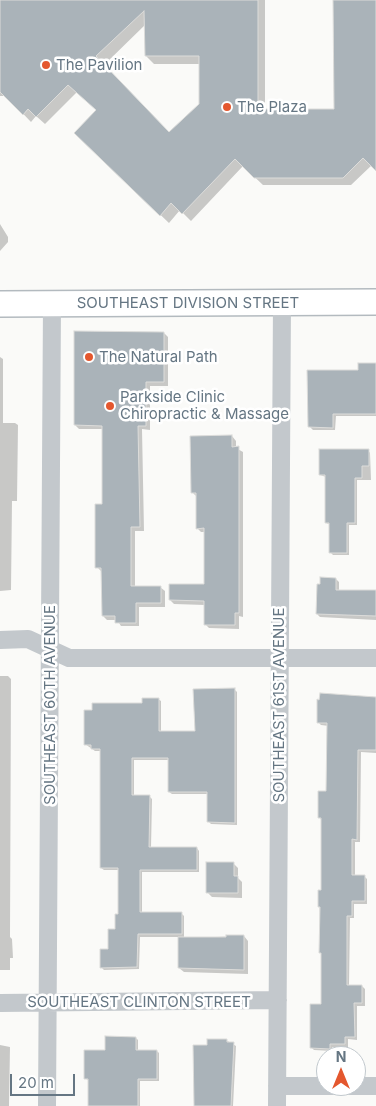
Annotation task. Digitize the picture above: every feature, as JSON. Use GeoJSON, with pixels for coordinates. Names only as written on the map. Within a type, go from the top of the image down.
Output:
{"type":"FeatureCollection","features":[{"type":"Feature","properties":{"kind":"main road","name":"SOUTHEAST DIVISION STREET"},"geometry":{"type":"LineString","coordinates":[[0,304],[376,302]]}},
{"type":"Feature","properties":{"kind":"street","name":"SOUTHEAST 61ST AVENUE"},"geometry":{"type":"LineString","coordinates":[[277,1106],[278,658],[282,303]]}},
{"type":"Feature","properties":{"kind":"street","name":"SOUTHEAST 60TH AVENUE"},"geometry":{"type":"LineString","coordinates":[[48,1106],[52,304]]}},
{"type":"Feature","properties":{"kind":"street"},"geometry":{"type":"LineString","coordinates":[[0,640],[28,639],[69,658],[376,658]]}},
{"type":"Feature","properties":{"kind":"street","name":"SOUTHEAST CLINTON STREET"},"geometry":{"type":"LineString","coordinates":[[0,1002],[278,1000]]}},
{"type":"Feature","properties":{"kind":"street"},"geometry":{"type":"LineString","coordinates":[[277,1086],[376,1086]]}},
{"type":"Feature","properties":{"kind":"building","name":"The Plaza"},"geometry":{"type":"Polygon","coordinates":[[[0,0],[258,0],[258,109],[334,109],[333,0],[376,0],[376,171],[363,158],[343,178],[254,178],[235,159],[182,214],[171,203],[160,216],[74,133],[96,110],[68,85],[36,117],[28,109],[23,115],[0,92],[0,0]],[[144,11],[96,56],[169,132],[199,104],[199,56],[145,56],[144,11]]]}},
{"type":"Feature","properties":{"kind":"building"},"geometry":{"type":"Polygon","coordinates":[[[74,331],[164,332],[164,382],[146,382],[146,426],[138,426],[140,527],[131,527],[131,586],[161,586],[161,603],[136,603],[136,623],[115,623],[115,616],[102,616],[101,568],[95,568],[95,504],[102,504],[102,426],[74,425],[74,331]]]}},
{"type":"Feature","properties":{"kind":"building"},"geometry":{"type":"Polygon","coordinates":[[[358,363],[376,363],[376,414],[333,414],[333,428],[308,427],[307,370],[358,370],[358,363]]]}},
{"type":"Feature","properties":{"kind":"building"},"geometry":{"type":"Polygon","coordinates":[[[232,435],[232,447],[239,446],[239,613],[235,613],[235,625],[204,625],[204,601],[169,600],[169,584],[204,584],[204,528],[196,529],[196,493],[191,493],[190,436],[232,435]]]}},
{"type":"Feature","properties":{"kind":"building"},"geometry":{"type":"Polygon","coordinates":[[[319,449],[369,449],[369,466],[362,466],[362,478],[355,478],[355,523],[347,523],[347,553],[329,553],[329,523],[325,523],[325,475],[319,475],[319,449]]]}},
{"type":"Feature","properties":{"kind":"building"},"geometry":{"type":"Polygon","coordinates":[[[320,577],[336,578],[336,590],[376,590],[376,616],[316,614],[317,584],[320,584],[320,577]]]}},
{"type":"Feature","properties":{"kind":"building"},"geometry":{"type":"Polygon","coordinates":[[[235,688],[235,823],[207,822],[207,792],[168,792],[168,758],[132,758],[132,795],[150,795],[149,847],[197,847],[197,870],[140,870],[140,912],[182,912],[182,934],[138,934],[137,967],[100,968],[100,949],[108,949],[108,929],[115,929],[115,914],[118,914],[118,868],[100,868],[100,749],[91,749],[91,745],[84,745],[84,710],[92,710],[92,703],[142,703],[142,698],[159,698],[159,731],[195,731],[193,689],[235,688]]]}},
{"type":"Feature","properties":{"kind":"building"},"geometry":{"type":"Polygon","coordinates":[[[320,693],[376,697],[376,750],[358,750],[357,840],[352,839],[352,875],[365,875],[365,901],[352,901],[352,916],[347,916],[347,985],[362,985],[362,1003],[354,1003],[355,1037],[345,1037],[345,1044],[316,1046],[316,1048],[310,1048],[310,1004],[321,1004],[320,907],[318,907],[318,890],[321,890],[321,818],[318,818],[318,791],[326,791],[327,723],[317,723],[317,699],[319,700],[320,693]]]}},
{"type":"Feature","properties":{"kind":"building"},"geometry":{"type":"Polygon","coordinates":[[[206,862],[234,862],[234,876],[238,876],[238,893],[206,893],[206,862]]]}},
{"type":"Feature","properties":{"kind":"building"},"geometry":{"type":"Polygon","coordinates":[[[226,935],[244,935],[244,970],[178,968],[178,937],[226,937],[226,935]]]}},
{"type":"Feature","properties":{"kind":"building"},"geometry":{"type":"Polygon","coordinates":[[[105,1036],[136,1037],[136,1050],[157,1050],[157,1079],[138,1079],[138,1106],[88,1106],[88,1079],[84,1079],[84,1050],[105,1050],[105,1036]]]}},
{"type":"Feature","properties":{"kind":"building"},"geometry":{"type":"Polygon","coordinates":[[[207,1039],[227,1039],[227,1042],[234,1042],[231,1106],[194,1106],[193,1045],[207,1045],[207,1039]]]}},
{"type":"Feature","properties":{"kind":"place","name":"The Pavilion"},"geometry":{"type":"Point","coordinates":[46,65]}},
{"type":"Feature","properties":{"kind":"place","name":"The Plaza"},"geometry":{"type":"Point","coordinates":[227,107]}},
{"type":"Feature","properties":{"kind":"place","name":"The Natural Path"},"geometry":{"type":"Point","coordinates":[89,357]}},
{"type":"Feature","properties":{"kind":"place","name":"Parkside Clinic Chiropractic & Massage"},"geometry":{"type":"Point","coordinates":[110,406]}}]}
